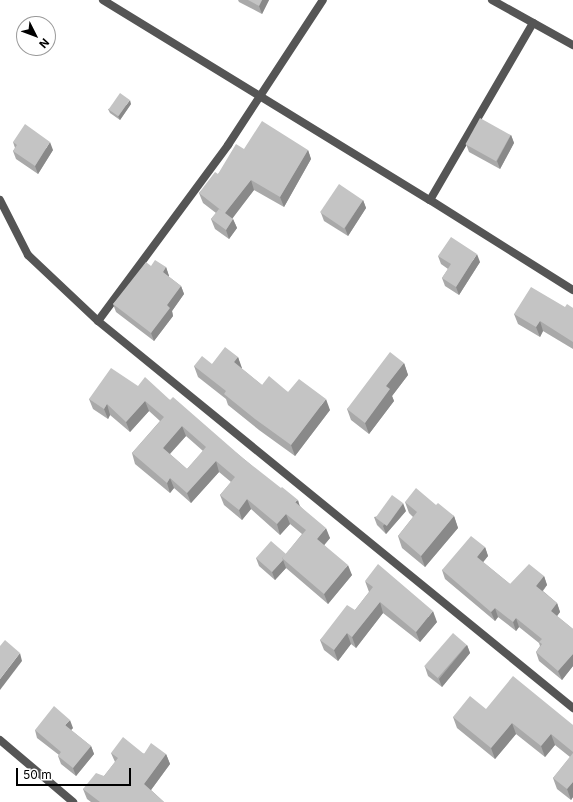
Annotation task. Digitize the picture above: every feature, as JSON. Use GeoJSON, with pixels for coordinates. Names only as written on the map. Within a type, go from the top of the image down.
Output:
{"type":"FeatureCollection","features":[{"type":"Feature","properties":{"kind":"street"},"geometry":{"type":"LineString","coordinates":[[103,0],[430,200],[573,290]]}},
{"type":"Feature","properties":{"kind":"street"},"geometry":{"type":"LineString","coordinates":[[98,321],[228,146],[323,0]]}},
{"type":"Feature","properties":{"kind":"street"},"geometry":{"type":"LineString","coordinates":[[492,0],[573,45]]}},
{"type":"Feature","properties":{"kind":"street"},"geometry":{"type":"LineString","coordinates":[[430,200],[534,23]]}},
{"type":"Feature","properties":{"kind":"street"},"geometry":{"type":"LineString","coordinates":[[0,200],[28,255],[98,321],[573,708]]}},
{"type":"Feature","properties":{"kind":"street"},"geometry":{"type":"LineString","coordinates":[[0,740],[73,802]]}},
{"type":"Feature","properties":{"kind":"building"},"geometry":{"type":"Polygon","coordinates":[[[248,0],[262,0],[259,6],[248,0]]]}},
{"type":"Feature","properties":{"kind":"building"},"geometry":{"type":"Polygon","coordinates":[[[120,93],[130,100],[118,116],[109,109],[120,93]]]}},
{"type":"Feature","properties":{"kind":"building"},"geometry":{"type":"Polygon","coordinates":[[[480,118],[511,135],[496,161],[465,144],[480,118]]]}},
{"type":"Feature","properties":{"kind":"building"},"geometry":{"type":"Polygon","coordinates":[[[262,121],[308,150],[280,197],[251,180],[225,213],[233,219],[226,230],[211,219],[219,209],[222,211],[199,193],[215,172],[218,174],[236,144],[244,149],[262,121]]]}},
{"type":"Feature","properties":{"kind":"building"},"geometry":{"type":"Polygon","coordinates":[[[25,124],[50,142],[35,166],[13,151],[17,145],[13,142],[25,124]]]}},
{"type":"Feature","properties":{"kind":"building"},"geometry":{"type":"Polygon","coordinates":[[[339,184],[363,200],[344,228],[320,212],[339,184]]]}},
{"type":"Feature","properties":{"kind":"building"},"geometry":{"type":"Polygon","coordinates":[[[451,237],[477,254],[456,287],[442,278],[451,264],[438,256],[451,237]]]}},
{"type":"Feature","properties":{"kind":"building"},"geometry":{"type":"Polygon","coordinates":[[[155,260],[166,267],[163,272],[181,286],[167,305],[170,308],[151,333],[113,304],[146,262],[151,266],[155,260]]]}},
{"type":"Feature","properties":{"kind":"building"},"geometry":{"type":"Polygon","coordinates":[[[531,287],[565,307],[567,304],[573,308],[573,342],[540,321],[536,327],[514,314],[531,287]]]}},
{"type":"Feature","properties":{"kind":"building"},"geometry":{"type":"Polygon","coordinates":[[[225,347],[238,357],[234,362],[262,385],[269,376],[288,392],[299,379],[326,399],[291,445],[224,394],[226,391],[194,366],[202,356],[212,364],[225,347]]]}},
{"type":"Feature","properties":{"kind":"building"},"geometry":{"type":"Polygon","coordinates":[[[390,352],[404,363],[386,386],[390,389],[365,423],[347,409],[390,352]]]}},
{"type":"Feature","properties":{"kind":"building"},"geometry":{"type":"Polygon","coordinates":[[[111,368],[138,386],[145,377],[170,400],[173,397],[244,459],[298,500],[295,502],[326,528],[317,539],[348,565],[324,594],[282,558],[306,530],[286,514],[277,524],[247,499],[239,510],[220,495],[235,477],[216,461],[187,493],[170,478],[167,483],[132,453],[164,417],[145,401],[126,422],[107,404],[104,409],[89,399],[111,368]],[[182,426],[163,448],[187,469],[206,447],[182,426]]]}},
{"type":"Feature","properties":{"kind":"building"},"geometry":{"type":"Polygon","coordinates":[[[416,488],[436,505],[438,503],[454,516],[421,556],[398,536],[417,512],[405,502],[416,488]]]}},
{"type":"Feature","properties":{"kind":"building"},"geometry":{"type":"Polygon","coordinates":[[[392,495],[403,503],[387,526],[376,518],[392,495]]]}},
{"type":"Feature","properties":{"kind":"building"},"geometry":{"type":"Polygon","coordinates":[[[471,536],[485,547],[477,557],[510,584],[529,564],[544,576],[536,586],[557,603],[551,611],[573,629],[573,654],[558,671],[536,652],[542,644],[539,642],[542,639],[516,618],[513,622],[495,608],[491,612],[442,570],[471,536]]]}},
{"type":"Feature","properties":{"kind":"building"},"geometry":{"type":"Polygon","coordinates":[[[271,541],[286,554],[282,558],[283,560],[272,572],[256,558],[271,541]]]}},
{"type":"Feature","properties":{"kind":"building"},"geometry":{"type":"Polygon","coordinates":[[[378,564],[433,611],[416,632],[380,602],[352,637],[347,633],[334,650],[320,640],[347,605],[355,610],[373,587],[365,581],[378,564]]]}},
{"type":"Feature","properties":{"kind":"building"},"geometry":{"type":"Polygon","coordinates":[[[453,633],[467,645],[438,678],[424,666],[453,633]]]}},
{"type":"Feature","properties":{"kind":"building"},"geometry":{"type":"Polygon","coordinates":[[[5,640],[20,653],[0,679],[0,646],[5,640]]]}},
{"type":"Feature","properties":{"kind":"building"},"geometry":{"type":"Polygon","coordinates":[[[513,676],[573,725],[573,752],[551,734],[541,746],[512,723],[491,748],[453,717],[470,696],[486,709],[513,676]]]}},
{"type":"Feature","properties":{"kind":"building"},"geometry":{"type":"Polygon","coordinates":[[[54,706],[70,720],[65,725],[91,746],[73,768],[58,756],[61,752],[35,730],[54,706]]]}},
{"type":"Feature","properties":{"kind":"building"},"geometry":{"type":"Polygon","coordinates":[[[123,737],[144,754],[151,743],[166,754],[144,784],[164,802],[100,802],[83,789],[96,773],[104,776],[118,758],[111,753],[123,737]]]}},
{"type":"Feature","properties":{"kind":"building"},"geometry":{"type":"Polygon","coordinates":[[[573,753],[573,782],[567,789],[553,778],[573,753]]]}}]}
